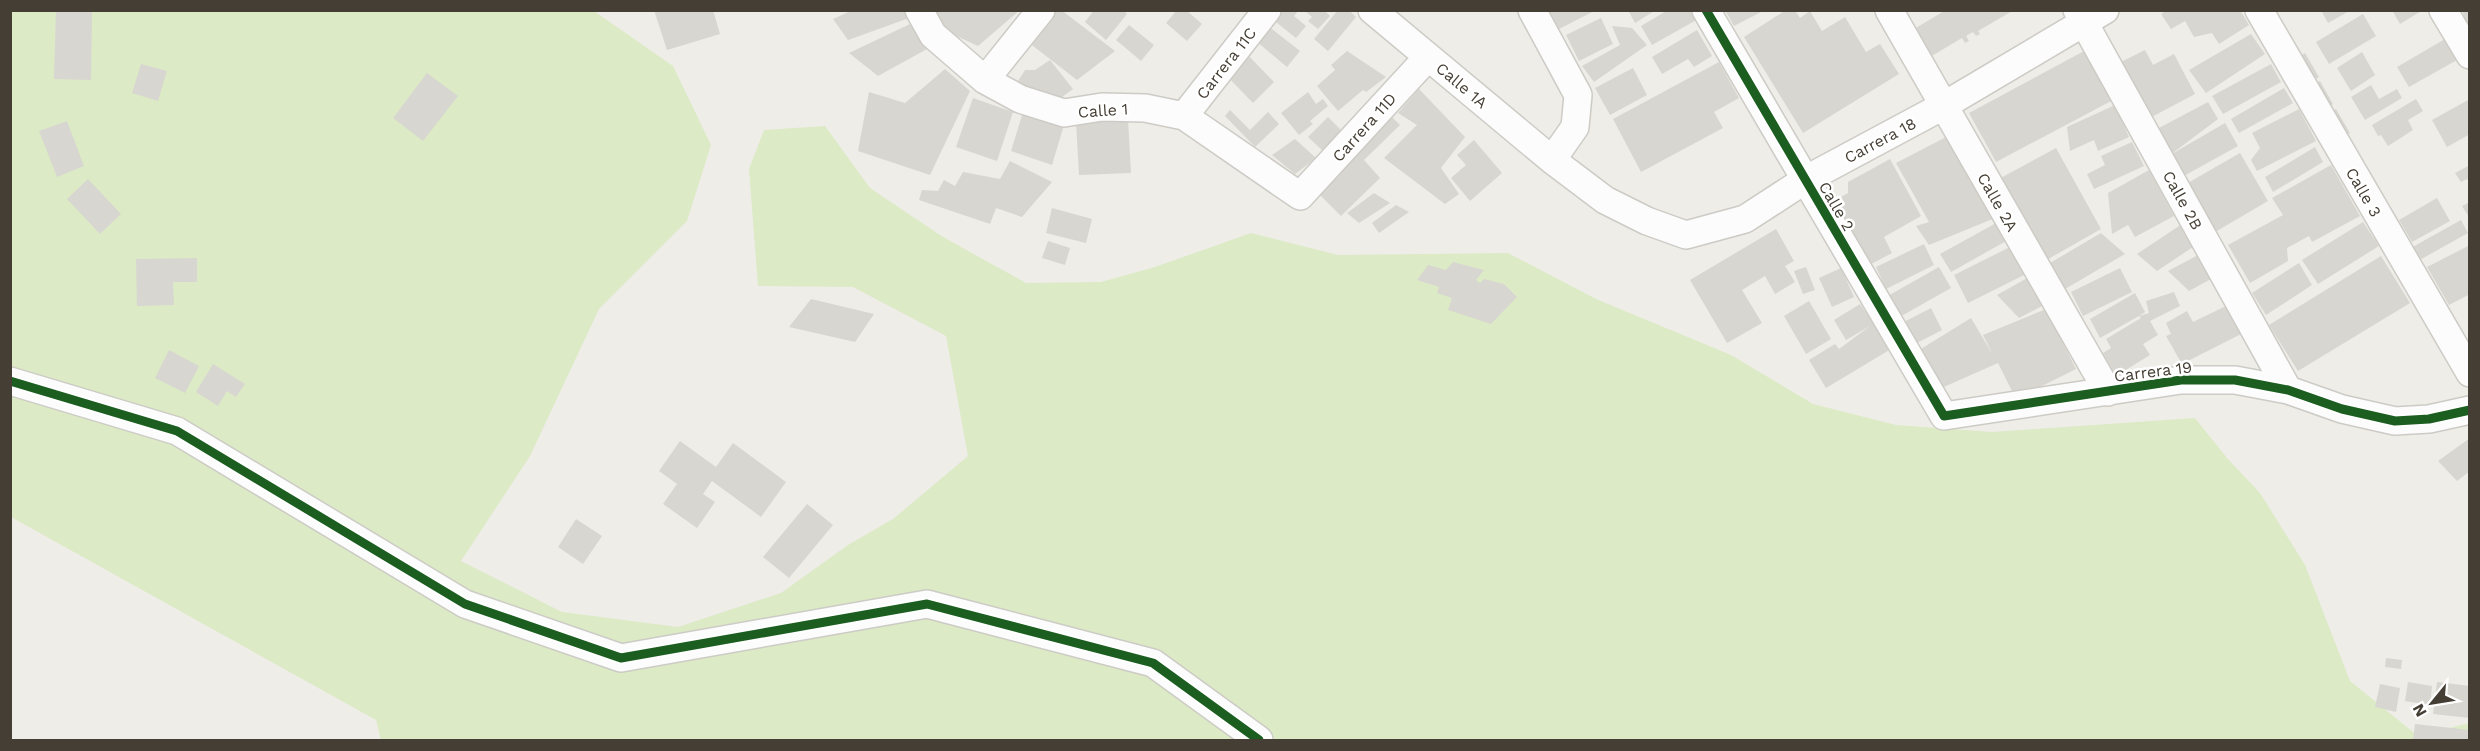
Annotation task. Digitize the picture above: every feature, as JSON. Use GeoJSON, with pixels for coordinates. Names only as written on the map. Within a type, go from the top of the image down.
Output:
{"type":"FeatureCollection","features":[{"type":"Feature","properties":{"kind":"street","name":"Calle 1"},"geometry":{"type":"LineString","coordinates":[[919,10],[933,35],[985,80],[1020,99],[1064,113],[1102,107],[1145,108],[1184,116],[1300,196]]}},
{"type":"Feature","properties":{"kind":"street"},"geometry":{"type":"LineString","coordinates":[[985,80],[1041,10]]}},
{"type":"Feature","properties":{"kind":"street","name":"Carrera 11C"},"geometry":{"type":"LineString","coordinates":[[1184,116],[1267,10]]}},
{"type":"Feature","properties":{"kind":"street","name":"Calle 1A"},"geometry":{"type":"LineString","coordinates":[[1371,10],[1552,160],[1605,200],[1647,221]]}},
{"type":"Feature","properties":{"kind":"street"},"geometry":{"type":"LineString","coordinates":[[1532,10],[1578,95],[1575,127],[1552,160]]}},
{"type":"Feature","properties":{"kind":"street","name":"Calle 2"},"geometry":{"type":"LineString","coordinates":[[1706,10],[1944,416]]}},
{"type":"Feature","properties":{"kind":"street","name":"Calle 2A"},"geometry":{"type":"LineString","coordinates":[[1889,10],[2108,392]]}},
{"type":"Feature","properties":{"kind":"street","name":"Calle 3"},"geometry":{"type":"LineString","coordinates":[[2259,10],[2469,373]]}},
{"type":"Feature","properties":{"kind":"street"},"geometry":{"type":"LineString","coordinates":[[2443,10],[2469,55]]}},
{"type":"Feature","properties":{"kind":"street","name":"Carrera 18"},"geometry":{"type":"LineString","coordinates":[[1647,221],[1686,235],[1745,219],[1805,180],[1943,106],[2089,14]]}},
{"type":"Feature","properties":{"kind":"street","name":"Calle 2B"},"geometry":{"type":"LineString","coordinates":[[2089,14],[2288,390]]}},
{"type":"Feature","properties":{"kind":"street","name":"Carrera 11D"},"geometry":{"type":"LineString","coordinates":[[1300,196],[1428,57]]}},
{"type":"Feature","properties":{"kind":"street","name":"Carrera 19"},"geometry":{"type":"LineString","coordinates":[[1944,416],[2181,380],[2235,380],[2288,390],[2342,409],[2395,421],[2429,419],[2469,410]]}},
{"type":"Feature","properties":{"kind":"street"},"geometry":{"type":"LineString","coordinates":[[10,381],[177,431],[465,604],[621,658],[927,604],[1153,663],[1259,741]]}},
{"type":"Feature","properties":{"kind":"green space"},"geometry":{"type":"Polygon","coordinates":[[[11,11],[594,11],[673,66],[711,145],[687,221],[599,309],[530,456],[461,561],[562,612],[678,627],[781,593],[848,545],[893,519],[968,456],[946,336],[853,287],[758,286],[749,169],[764,130],[825,126],[870,188],[943,237],[1026,283],[1101,282],[1155,267],[1251,233],[1338,255],[1508,253],[1596,299],[1731,355],[1813,404],[1896,425],[1992,432],[2195,418],[2227,458],[2260,493],[2305,565],[2350,681],[2418,736],[2469,723],[2469,740],[381,740],[376,720],[11,517],[11,11]]]}},
{"type":"Feature","properties":{"kind":"building"},"geometry":{"type":"Polygon","coordinates":[[[56,10],[92,10],[91,80],[54,79],[56,10]]]}},
{"type":"Feature","properties":{"kind":"building"},"geometry":{"type":"Polygon","coordinates":[[[654,10],[713,10],[720,34],[667,50],[654,10]]]}},
{"type":"Feature","properties":{"kind":"building"},"geometry":{"type":"Polygon","coordinates":[[[853,10],[907,10],[912,17],[848,40],[833,19],[853,10]]]}},
{"type":"Feature","properties":{"kind":"building"},"geometry":{"type":"Polygon","coordinates":[[[928,10],[1020,10],[978,46],[935,26],[928,10]]]}},
{"type":"Feature","properties":{"kind":"building"},"geometry":{"type":"Polygon","coordinates":[[[1052,10],[1061,10],[1115,51],[1077,80],[1028,42],[1052,10]]]}},
{"type":"Feature","properties":{"kind":"building"},"geometry":{"type":"Polygon","coordinates":[[[1094,10],[1123,10],[1127,14],[1106,40],[1085,22],[1094,10]]]}},
{"type":"Feature","properties":{"kind":"building"},"geometry":{"type":"Polygon","coordinates":[[[1177,10],[1186,10],[1202,24],[1187,41],[1166,23],[1177,10]]]}},
{"type":"Feature","properties":{"kind":"building"},"geometry":{"type":"Polygon","coordinates":[[[1279,10],[1299,10],[1294,16],[1306,26],[1296,38],[1272,19],[1279,10]]]}},
{"type":"Feature","properties":{"kind":"building"},"geometry":{"type":"Polygon","coordinates":[[[1304,10],[1324,10],[1330,16],[1318,29],[1308,21],[1312,17],[1304,10]]]}},
{"type":"Feature","properties":{"kind":"building"},"geometry":{"type":"Polygon","coordinates":[[[1338,10],[1349,10],[1356,17],[1328,51],[1314,39],[1338,10]]]}},
{"type":"Feature","properties":{"kind":"building"},"geometry":{"type":"Polygon","coordinates":[[[1549,10],[1596,10],[1559,29],[1549,10]]]}},
{"type":"Feature","properties":{"kind":"building"},"geometry":{"type":"Polygon","coordinates":[[[1628,10],[1656,10],[1635,23],[1628,10]]]}},
{"type":"Feature","properties":{"kind":"building"},"geometry":{"type":"Polygon","coordinates":[[[1668,10],[1695,10],[1700,18],[1652,45],[1641,26],[1668,10]]]}},
{"type":"Feature","properties":{"kind":"building"},"geometry":{"type":"Polygon","coordinates":[[[1725,10],[1765,10],[1734,26],[1725,10]]]}},
{"type":"Feature","properties":{"kind":"building"},"geometry":{"type":"Polygon","coordinates":[[[1786,10],[1795,10],[1800,18],[1810,11],[1822,31],[1845,17],[1866,52],[1880,44],[1899,74],[1803,133],[1744,37],[1786,10]]]}},
{"type":"Feature","properties":{"kind":"building"},"geometry":{"type":"Polygon","coordinates":[[[1946,10],[2014,10],[1978,31],[1980,34],[1976,36],[1973,32],[1966,36],[1969,41],[1965,43],[1962,38],[1930,57],[1914,29],[1946,10]]]}},
{"type":"Feature","properties":{"kind":"building"},"geometry":{"type":"Polygon","coordinates":[[[2167,10],[2240,10],[2249,25],[2219,44],[2212,33],[2194,37],[2185,21],[2171,29],[2161,14],[2167,10]]]}},
{"type":"Feature","properties":{"kind":"building"},"geometry":{"type":"Polygon","coordinates":[[[2321,10],[2351,10],[2328,23],[2321,10]]]}},
{"type":"Feature","properties":{"kind":"building"},"geometry":{"type":"Polygon","coordinates":[[[2392,10],[2423,10],[2400,24],[2392,10]]]}},
{"type":"Feature","properties":{"kind":"building"},"geometry":{"type":"Polygon","coordinates":[[[2462,10],[2470,10],[2470,30],[2469,30],[2462,10]]]}},
{"type":"Feature","properties":{"kind":"building"},"geometry":{"type":"Polygon","coordinates":[[[2363,14],[2376,36],[2329,64],[2316,42],[2363,14]]]}},
{"type":"Feature","properties":{"kind":"building"},"geometry":{"type":"Polygon","coordinates":[[[1601,18],[1613,44],[1579,61],[1566,35],[1601,18]]]}},
{"type":"Feature","properties":{"kind":"building"},"geometry":{"type":"Polygon","coordinates":[[[910,24],[927,49],[878,76],[849,53],[910,24]]]}},
{"type":"Feature","properties":{"kind":"building"},"geometry":{"type":"Polygon","coordinates":[[[1129,25],[1154,45],[1141,61],[1116,40],[1129,25]]]}},
{"type":"Feature","properties":{"kind":"building"},"geometry":{"type":"Polygon","coordinates":[[[1268,26],[1300,51],[1287,67],[1256,41],[1268,26]]]}},
{"type":"Feature","properties":{"kind":"building"},"geometry":{"type":"Polygon","coordinates":[[[1612,26],[1632,28],[1647,45],[1594,82],[1582,66],[1620,45],[1612,26]]]}},
{"type":"Feature","properties":{"kind":"building"},"geometry":{"type":"Polygon","coordinates":[[[1697,30],[1712,56],[1694,67],[1688,59],[1662,74],[1652,57],[1697,30]]]}},
{"type":"Feature","properties":{"kind":"building"},"geometry":{"type":"Polygon","coordinates":[[[2251,34],[2265,54],[2206,93],[2189,70],[2251,34]]]}},
{"type":"Feature","properties":{"kind":"building"},"geometry":{"type":"Polygon","coordinates":[[[2445,39],[2457,60],[2409,87],[2397,67],[2445,39]]]}},
{"type":"Feature","properties":{"kind":"building"},"geometry":{"type":"Polygon","coordinates":[[[2086,50],[2113,100],[1996,162],[1969,113],[2086,50]]]}},
{"type":"Feature","properties":{"kind":"building"},"geometry":{"type":"Polygon","coordinates":[[[2145,50],[2153,65],[2174,54],[2195,94],[2148,119],[2119,63],[2145,50]]]}},
{"type":"Feature","properties":{"kind":"building"},"geometry":{"type":"Polygon","coordinates":[[[1347,51],[1386,77],[1366,92],[1363,90],[1338,111],[1317,86],[1335,70],[1331,65],[1347,51]]]}},
{"type":"Feature","properties":{"kind":"building"},"geometry":{"type":"Polygon","coordinates":[[[2362,52],[2375,75],[2351,91],[2337,68],[2362,52]]]}},
{"type":"Feature","properties":{"kind":"building"},"geometry":{"type":"Polygon","coordinates":[[[1246,53],[1274,82],[1253,103],[1225,74],[1246,53]]]}},
{"type":"Feature","properties":{"kind":"building"},"geometry":{"type":"Polygon","coordinates":[[[2305,53],[2319,77],[2307,84],[2293,60],[2305,53]]]}},
{"type":"Feature","properties":{"kind":"building"},"geometry":{"type":"Polygon","coordinates":[[[1050,60],[1073,89],[1054,103],[1018,81],[1025,70],[1035,70],[1050,60]]]}},
{"type":"Feature","properties":{"kind":"building"},"geometry":{"type":"Polygon","coordinates":[[[1719,62],[1739,98],[1714,112],[1723,128],[1641,172],[1613,119],[1719,62]]]}},
{"type":"Feature","properties":{"kind":"building"},"geometry":{"type":"Polygon","coordinates":[[[141,64],[167,71],[158,101],[132,93],[141,64]]]}},
{"type":"Feature","properties":{"kind":"building"},"geometry":{"type":"Polygon","coordinates":[[[2271,64],[2281,82],[2223,114],[2212,96],[2271,64]]]}},
{"type":"Feature","properties":{"kind":"building"},"geometry":{"type":"Polygon","coordinates":[[[1633,68],[1647,95],[1610,115],[1595,88],[1633,68]]]}},
{"type":"Feature","properties":{"kind":"building"},"geometry":{"type":"Polygon","coordinates":[[[945,69],[970,91],[930,175],[858,151],[869,92],[905,103],[945,69]]]}},
{"type":"Feature","properties":{"kind":"building"},"geometry":{"type":"Polygon","coordinates":[[[427,73],[458,96],[423,141],[393,118],[427,73]]]}},
{"type":"Feature","properties":{"kind":"building"},"geometry":{"type":"Polygon","coordinates":[[[2320,81],[2333,104],[2322,111],[2309,87],[2320,81]]]}},
{"type":"Feature","properties":{"kind":"building"},"geometry":{"type":"Polygon","coordinates":[[[2371,85],[2379,99],[2397,89],[2402,98],[2365,120],[2351,97],[2371,85]]]}},
{"type":"Feature","properties":{"kind":"building"},"geometry":{"type":"Polygon","coordinates":[[[2284,88],[2293,103],[2239,133],[2231,119],[2284,88]]]}},
{"type":"Feature","properties":{"kind":"building"},"geometry":{"type":"Polygon","coordinates":[[[1419,89],[1465,137],[1441,168],[1459,194],[1445,204],[1384,158],[1417,125],[1398,113],[1419,89]]]}},
{"type":"Feature","properties":{"kind":"building"},"geometry":{"type":"Polygon","coordinates":[[[1308,92],[1316,104],[1323,99],[1328,106],[1310,121],[1313,124],[1299,135],[1281,113],[1308,92]]]}},
{"type":"Feature","properties":{"kind":"building"},"geometry":{"type":"Polygon","coordinates":[[[973,98],[1013,112],[997,161],[956,147],[973,98]]]}},
{"type":"Feature","properties":{"kind":"building"},"geometry":{"type":"Polygon","coordinates":[[[2416,99],[2423,111],[2408,120],[2413,130],[2388,146],[2381,135],[2378,136],[2372,125],[2416,99]]]}},
{"type":"Feature","properties":{"kind":"building"},"geometry":{"type":"Polygon","coordinates":[[[2470,99],[2470,134],[2447,147],[2432,120],[2470,99]]]}},
{"type":"Feature","properties":{"kind":"building"},"geometry":{"type":"Polygon","coordinates":[[[2208,102],[2218,119],[2170,155],[2157,129],[2208,102]]]}},
{"type":"Feature","properties":{"kind":"building"},"geometry":{"type":"Polygon","coordinates":[[[2115,105],[2129,137],[2098,151],[2094,140],[2070,151],[2067,127],[2115,105]]]}},
{"type":"Feature","properties":{"kind":"building"},"geometry":{"type":"Polygon","coordinates":[[[2299,109],[2316,141],[2257,171],[2251,160],[2260,148],[2252,133],[2299,109]]]}},
{"type":"Feature","properties":{"kind":"building"},"geometry":{"type":"Polygon","coordinates":[[[2336,109],[2350,133],[2338,139],[2325,116],[2336,109]]]}},
{"type":"Feature","properties":{"kind":"building"},"geometry":{"type":"Polygon","coordinates":[[[1230,110],[1250,130],[1268,112],[1279,124],[1255,147],[1225,116],[1230,110]]]}},
{"type":"Feature","properties":{"kind":"building"},"geometry":{"type":"Polygon","coordinates":[[[1023,112],[1064,125],[1052,165],[1011,151],[1023,112]]]}},
{"type":"Feature","properties":{"kind":"building"},"geometry":{"type":"Polygon","coordinates":[[[1390,115],[1400,125],[1364,160],[1380,178],[1341,216],[1314,189],[1390,115]]]}},
{"type":"Feature","properties":{"kind":"building"},"geometry":{"type":"Polygon","coordinates":[[[1328,117],[1342,131],[1323,151],[1308,137],[1328,117]]]}},
{"type":"Feature","properties":{"kind":"building"},"geometry":{"type":"Polygon","coordinates":[[[1128,119],[1131,173],[1079,175],[1076,122],[1128,119]]]}},
{"type":"Feature","properties":{"kind":"building"},"geometry":{"type":"Polygon","coordinates":[[[67,121],[84,166],[57,177],[39,131],[67,121]]]}},
{"type":"Feature","properties":{"kind":"building"},"geometry":{"type":"Polygon","coordinates":[[[2225,123],[2238,146],[2182,177],[2170,155],[2225,123]]]}},
{"type":"Feature","properties":{"kind":"building"},"geometry":{"type":"Polygon","coordinates":[[[1950,135],[1995,218],[1929,245],[1916,226],[1929,222],[1896,163],[1950,135]]]}},
{"type":"Feature","properties":{"kind":"building"},"geometry":{"type":"Polygon","coordinates":[[[1295,139],[1316,158],[1295,174],[1272,155],[1295,139]]]}},
{"type":"Feature","properties":{"kind":"building"},"geometry":{"type":"Polygon","coordinates":[[[1474,140],[1502,173],[1470,201],[1451,178],[1466,165],[1457,155],[1474,140]]]}},
{"type":"Feature","properties":{"kind":"building"},"geometry":{"type":"Polygon","coordinates":[[[2132,142],[2144,166],[2094,189],[2087,174],[2105,165],[2101,156],[2132,142]]]}},
{"type":"Feature","properties":{"kind":"building"},"geometry":{"type":"Polygon","coordinates":[[[2315,147],[2323,162],[2273,192],[2265,177],[2315,147]]]}},
{"type":"Feature","properties":{"kind":"building"},"geometry":{"type":"Polygon","coordinates":[[[2056,148],[2101,229],[2043,262],[1997,180],[2056,148]]]}},
{"type":"Feature","properties":{"kind":"building"},"geometry":{"type":"Polygon","coordinates":[[[2240,153],[2268,201],[2210,235],[2186,184],[2240,153]]]}},
{"type":"Feature","properties":{"kind":"building"},"geometry":{"type":"Polygon","coordinates":[[[1890,159],[1921,216],[1884,237],[1892,253],[1862,269],[1827,205],[1848,193],[1848,182],[1890,159]]]}},
{"type":"Feature","properties":{"kind":"building"},"geometry":{"type":"Polygon","coordinates":[[[1010,161],[1052,182],[1022,217],[996,208],[990,224],[919,200],[922,190],[938,191],[944,180],[955,186],[963,172],[1000,179],[1010,161]]]}},
{"type":"Feature","properties":{"kind":"building"},"geometry":{"type":"Polygon","coordinates":[[[2331,165],[2360,216],[2312,242],[2309,236],[2287,248],[2288,261],[2250,283],[2228,245],[2283,215],[2272,198],[2331,165]]]}},
{"type":"Feature","properties":{"kind":"building"},"geometry":{"type":"Polygon","coordinates":[[[2470,165],[2470,183],[2467,179],[2461,182],[2455,173],[2470,165]]]}},
{"type":"Feature","properties":{"kind":"building"},"geometry":{"type":"Polygon","coordinates":[[[2149,170],[2174,216],[2135,237],[2128,225],[2112,234],[2108,193],[2149,170]]]}},
{"type":"Feature","properties":{"kind":"building"},"geometry":{"type":"Polygon","coordinates":[[[88,179],[121,214],[100,234],[67,199],[88,179]]]}},
{"type":"Feature","properties":{"kind":"building"},"geometry":{"type":"Polygon","coordinates":[[[1374,193],[1390,203],[1359,223],[1347,213],[1374,193]]]}},
{"type":"Feature","properties":{"kind":"building"},"geometry":{"type":"Polygon","coordinates":[[[2437,198],[2450,221],[2412,242],[2399,220],[2437,198]]]}},
{"type":"Feature","properties":{"kind":"building"},"geometry":{"type":"Polygon","coordinates":[[[2470,202],[2470,219],[2462,206],[2470,202]]]}},
{"type":"Feature","properties":{"kind":"building"},"geometry":{"type":"Polygon","coordinates":[[[1396,205],[1409,212],[1379,233],[1372,223],[1396,205]]]}},
{"type":"Feature","properties":{"kind":"building"},"geometry":{"type":"Polygon","coordinates":[[[1052,208],[1092,219],[1086,243],[1046,233],[1052,208]]]}},
{"type":"Feature","properties":{"kind":"building"},"geometry":{"type":"Polygon","coordinates":[[[2461,220],[2468,233],[2416,262],[2409,249],[2461,220]]]}},
{"type":"Feature","properties":{"kind":"building"},"geometry":{"type":"Polygon","coordinates":[[[1998,222],[2008,240],[1951,272],[1940,254],[1998,222]]]}},
{"type":"Feature","properties":{"kind":"building"},"geometry":{"type":"Polygon","coordinates":[[[2185,222],[2199,243],[2157,271],[2137,254],[2185,222]]]}},
{"type":"Feature","properties":{"kind":"building"},"geometry":{"type":"Polygon","coordinates":[[[2363,222],[2379,246],[2318,284],[2302,260],[2363,222]]]}},
{"type":"Feature","properties":{"kind":"building"},"geometry":{"type":"Polygon","coordinates":[[[1776,229],[1794,261],[1785,266],[1795,282],[1775,294],[1765,276],[1742,290],[1762,323],[1727,343],[1690,280],[1776,229]]]}},
{"type":"Feature","properties":{"kind":"building"},"geometry":{"type":"Polygon","coordinates":[[[2101,233],[2125,254],[2065,289],[2050,263],[2101,233]]]}},
{"type":"Feature","properties":{"kind":"building"},"geometry":{"type":"Polygon","coordinates":[[[1048,241],[1070,248],[1065,265],[1042,258],[1048,241]]]}},
{"type":"Feature","properties":{"kind":"building"},"geometry":{"type":"Polygon","coordinates":[[[1924,244],[1934,265],[1886,289],[1876,267],[1924,244]]]}},
{"type":"Feature","properties":{"kind":"building"},"geometry":{"type":"Polygon","coordinates":[[[2470,245],[2470,294],[2449,305],[2427,267],[2470,245]]]}},
{"type":"Feature","properties":{"kind":"building"},"geometry":{"type":"Polygon","coordinates":[[[2012,246],[2026,274],[1968,303],[1954,275],[2012,246]]]}},
{"type":"Feature","properties":{"kind":"building"},"geometry":{"type":"Polygon","coordinates":[[[2198,255],[2211,279],[2189,291],[2168,271],[2198,255]]]}},
{"type":"Feature","properties":{"kind":"building"},"geometry":{"type":"Polygon","coordinates":[[[2381,256],[2410,303],[2298,371],[2269,325],[2381,256]]]}},
{"type":"Feature","properties":{"kind":"building"},"geometry":{"type":"Polygon","coordinates":[[[197,258],[197,282],[173,282],[174,305],[137,306],[136,259],[197,258]]]}},
{"type":"Feature","properties":{"kind":"building"},"geometry":{"type":"Polygon","coordinates":[[[1453,262],[1484,270],[1476,280],[1480,283],[1484,279],[1504,284],[1517,297],[1491,324],[1448,310],[1452,298],[1437,293],[1439,287],[1417,280],[1428,265],[1446,270],[1453,262]]]}},
{"type":"Feature","properties":{"kind":"building"},"geometry":{"type":"Polygon","coordinates":[[[2299,263],[2312,285],[2266,315],[2252,293],[2299,263]]]}},
{"type":"Feature","properties":{"kind":"building"},"geometry":{"type":"Polygon","coordinates":[[[1806,267],[1815,290],[1803,294],[1794,271],[1806,267]]]}},
{"type":"Feature","properties":{"kind":"building"},"geometry":{"type":"Polygon","coordinates":[[[1939,267],[1951,288],[1898,318],[1886,297],[1939,267]]]}},
{"type":"Feature","properties":{"kind":"building"},"geometry":{"type":"Polygon","coordinates":[[[1841,268],[1854,297],[1832,307],[1819,278],[1841,268]]]}},
{"type":"Feature","properties":{"kind":"building"},"geometry":{"type":"Polygon","coordinates":[[[2120,268],[2132,292],[2083,316],[2071,292],[2120,268]]]}},
{"type":"Feature","properties":{"kind":"building"},"geometry":{"type":"Polygon","coordinates":[[[2029,277],[2044,305],[2019,318],[1997,295],[2029,277]]]}},
{"type":"Feature","properties":{"kind":"building"},"geometry":{"type":"Polygon","coordinates":[[[2174,292],[2180,306],[2150,321],[2158,335],[2143,344],[2150,355],[2116,376],[2103,353],[2111,348],[2106,339],[2141,318],[2139,316],[2149,313],[2146,301],[2174,292]]]}},
{"type":"Feature","properties":{"kind":"building"},"geometry":{"type":"Polygon","coordinates":[[[2135,293],[2145,312],[2100,338],[2090,319],[2135,293]]]}},
{"type":"Feature","properties":{"kind":"building"},"geometry":{"type":"Polygon","coordinates":[[[811,299],[874,314],[855,342],[789,327],[811,299]]]}},
{"type":"Feature","properties":{"kind":"building"},"geometry":{"type":"Polygon","coordinates":[[[1809,301],[1831,339],[1806,354],[1784,316],[1809,301]]]}},
{"type":"Feature","properties":{"kind":"building"},"geometry":{"type":"Polygon","coordinates":[[[1860,304],[1891,349],[1826,388],[1809,360],[1835,344],[1839,349],[1870,326],[1846,340],[1834,320],[1860,304]]]}},
{"type":"Feature","properties":{"kind":"building"},"geometry":{"type":"Polygon","coordinates":[[[2226,306],[2243,333],[2182,364],[2166,336],[2171,334],[2166,323],[2187,311],[2193,322],[2226,306]]]}},
{"type":"Feature","properties":{"kind":"building"},"geometry":{"type":"Polygon","coordinates":[[[1931,308],[1942,330],[1913,345],[1902,323],[1931,308]]]}},
{"type":"Feature","properties":{"kind":"building"},"geometry":{"type":"Polygon","coordinates":[[[2046,309],[2076,369],[2016,399],[1998,363],[1937,390],[1916,352],[1971,318],[1993,355],[1983,335],[2046,309]]]}},
{"type":"Feature","properties":{"kind":"building"},"geometry":{"type":"Polygon","coordinates":[[[169,350],[199,366],[185,393],[155,378],[169,350]]]}},
{"type":"Feature","properties":{"kind":"building"},"geometry":{"type":"Polygon","coordinates":[[[213,364],[245,384],[236,397],[227,391],[218,406],[196,392],[213,364]]]}},
{"type":"Feature","properties":{"kind":"building"},"geometry":{"type":"Polygon","coordinates":[[[2470,438],[2470,471],[2457,481],[2438,461],[2470,438]]]}},
{"type":"Feature","properties":{"kind":"building"},"geometry":{"type":"Polygon","coordinates":[[[680,441],[716,467],[733,443],[786,482],[761,517],[712,481],[703,494],[715,502],[697,528],[663,504],[677,484],[659,471],[680,441]]]}},
{"type":"Feature","properties":{"kind":"building"},"geometry":{"type":"Polygon","coordinates":[[[807,504],[833,525],[789,578],[763,557],[807,504]]]}},
{"type":"Feature","properties":{"kind":"building"},"geometry":{"type":"Polygon","coordinates":[[[576,519],[602,536],[583,564],[558,547],[576,519]]]}},
{"type":"Feature","properties":{"kind":"building"},"geometry":{"type":"Polygon","coordinates":[[[2386,658],[2402,660],[2401,669],[2385,667],[2386,658]]]}},
{"type":"Feature","properties":{"kind":"building"},"geometry":{"type":"Polygon","coordinates":[[[2408,682],[2432,686],[2430,705],[2405,701],[2408,682]]]}},
{"type":"Feature","properties":{"kind":"building"},"geometry":{"type":"Polygon","coordinates":[[[2437,682],[2470,686],[2470,718],[2433,714],[2437,682]]]}},
{"type":"Feature","properties":{"kind":"building"},"geometry":{"type":"Polygon","coordinates":[[[2380,684],[2400,688],[2396,712],[2375,707],[2380,684]]]}},
{"type":"Feature","properties":{"kind":"building"},"geometry":{"type":"Polygon","coordinates":[[[2415,724],[2470,730],[2470,740],[2413,740],[2415,724]]]}},
{"type":"Feature","properties":{"kind":"cycle path"},"geometry":{"type":"LineString","coordinates":[[1706,10],[1944,416],[2181,380],[2235,380],[2288,390],[2342,409],[2395,421],[2429,419],[2470,410]]}},
{"type":"Feature","properties":{"kind":"cycle path"},"geometry":{"type":"LineString","coordinates":[[10,381],[177,431],[465,604],[621,658],[927,604],[1153,663],[1259,740]]}}]}
